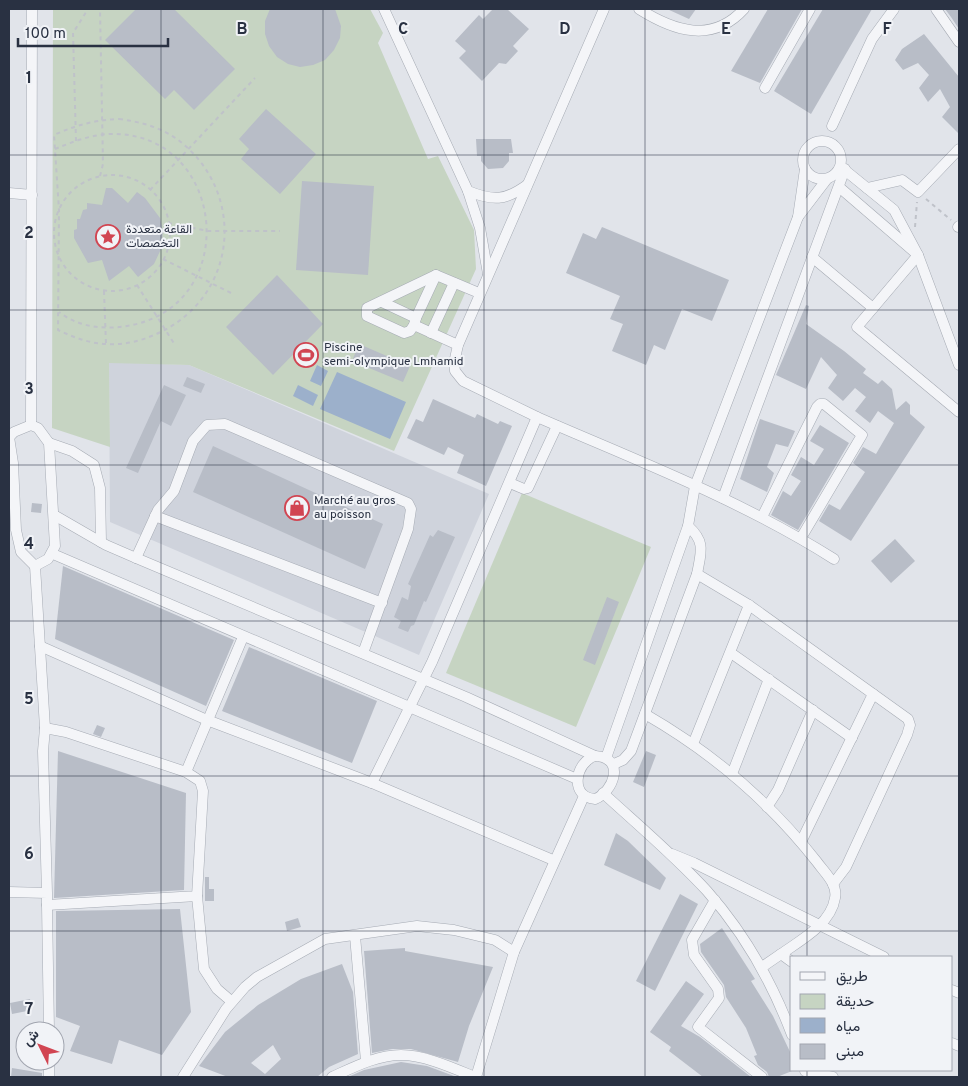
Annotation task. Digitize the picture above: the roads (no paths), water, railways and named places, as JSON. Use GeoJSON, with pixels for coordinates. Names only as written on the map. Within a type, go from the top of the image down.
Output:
{"type":"FeatureCollection","features":[{"type":"Feature","properties":{"kind":"street"},"geometry":{"type":"LineString","coordinates":[[31,425],[32,9]]}},
{"type":"Feature","properties":{"kind":"street"},"geometry":{"type":"LineString","coordinates":[[384,9],[468,191],[480,228],[488,275]]}},
{"type":"Feature","properties":{"kind":"street"},"geometry":{"type":"LineString","coordinates":[[604,9],[479,293],[458,345],[454,363],[455,371],[463,381],[477,390],[723,498],[762,517],[834,559]]}},
{"type":"Feature","properties":{"kind":"street"},"geometry":{"type":"LineString","coordinates":[[639,9],[671,27],[696,31],[717,27],[730,21],[744,9]]}},
{"type":"Feature","properties":{"kind":"street"},"geometry":{"type":"LineString","coordinates":[[765,88],[810,9]]}},
{"type":"Feature","properties":{"kind":"street"},"geometry":{"type":"LineString","coordinates":[[605,759],[688,526],[695,486],[798,217],[805,169],[802,157],[808,146],[832,126],[872,39],[894,9]]}},
{"type":"Feature","properties":{"kind":"street"},"geometry":{"type":"LineString","coordinates":[[936,9],[959,42]]}},
{"type":"Feature","properties":{"kind":"street"},"geometry":{"type":"LineString","coordinates":[[723,498],[839,187],[843,168],[841,154],[832,126]]}},
{"type":"Feature","properties":{"kind":"street"},"geometry":{"type":"LineString","coordinates":[[813,142],[824,140],[838,148]]}},
{"type":"Feature","properties":{"kind":"street"},"geometry":{"type":"LineString","coordinates":[[867,188],[902,180],[918,192],[959,149]]}},
{"type":"Feature","properties":{"kind":"street"},"geometry":{"type":"LineString","coordinates":[[798,217],[827,179],[843,168]]}},
{"type":"Feature","properties":{"kind":"street"},"geometry":{"type":"LineString","coordinates":[[843,168],[894,210],[918,255],[959,365]]}},
{"type":"Feature","properties":{"kind":"street"},"geometry":{"type":"LineString","coordinates":[[805,169],[814,178],[827,179]]}},
{"type":"Feature","properties":{"kind":"street"},"geometry":{"type":"LineString","coordinates":[[468,191],[482,197],[502,198],[527,185]]}},
{"type":"Feature","properties":{"kind":"street"},"geometry":{"type":"LineString","coordinates":[[839,187],[918,255]]}},
{"type":"Feature","properties":{"kind":"street"},"geometry":{"type":"LineString","coordinates":[[9,193],[32,196]]}},
{"type":"Feature","properties":{"kind":"street"},"geometry":{"type":"LineString","coordinates":[[918,255],[858,327],[959,412]]}},
{"type":"Feature","properties":{"kind":"street"},"geometry":{"type":"LineString","coordinates":[[812,257],[873,308]]}},
{"type":"Feature","properties":{"kind":"street"},"geometry":{"type":"LineString","coordinates":[[436,275],[479,293]]}},
{"type":"Feature","properties":{"kind":"street"},"geometry":{"type":"LineString","coordinates":[[436,275],[410,332],[404,333],[367,316],[368,308],[436,275]]}},
{"type":"Feature","properties":{"kind":"street"},"geometry":{"type":"LineString","coordinates":[[431,333],[454,283]]}},
{"type":"Feature","properties":{"kind":"street"},"geometry":{"type":"LineString","coordinates":[[382,302],[431,333],[458,345]]}},
{"type":"Feature","properties":{"kind":"street"},"geometry":{"type":"LineString","coordinates":[[762,517],[818,405],[824,404],[862,435],[800,538]]}},
{"type":"Feature","properties":{"kind":"street"},"geometry":{"type":"LineString","coordinates":[[372,783],[423,679],[510,483],[537,417]]}},
{"type":"Feature","properties":{"kind":"street"},"geometry":{"type":"LineString","coordinates":[[136,558],[155,516],[174,491],[193,441],[207,425],[225,424],[408,503],[411,509],[408,529],[363,652]]}},
{"type":"Feature","properties":{"kind":"street"},"geometry":{"type":"LineString","coordinates":[[35,566],[41,564],[52,554],[55,546],[49,443],[38,428],[31,425],[14,432],[9,437],[13,463],[16,530],[21,552],[35,566],[45,728],[43,751],[49,1021]]}},
{"type":"Feature","properties":{"kind":"street"},"geometry":{"type":"LineString","coordinates":[[510,483],[524,489],[528,488],[557,426]]}},
{"type":"Feature","properties":{"kind":"street"},"geometry":{"type":"LineString","coordinates":[[49,443],[72,451],[94,465],[100,488],[101,542]]}},
{"type":"Feature","properties":{"kind":"street"},"geometry":{"type":"LineString","coordinates":[[54,515],[101,542],[136,558],[363,652],[605,759],[614,776],[603,793],[595,799],[584,796],[577,786],[577,779],[586,762],[605,759],[623,760],[631,751],[697,574],[702,544],[697,534],[688,526]]}},
{"type":"Feature","properties":{"kind":"street"},"geometry":{"type":"LineString","coordinates":[[155,516],[382,603]]}},
{"type":"Feature","properties":{"kind":"street"},"geometry":{"type":"LineString","coordinates":[[52,554],[577,779]]}},
{"type":"Feature","properties":{"kind":"street"},"geometry":{"type":"LineString","coordinates":[[697,574],[749,605],[903,714],[910,725],[846,867],[833,884]]}},
{"type":"Feature","properties":{"kind":"street"},"geometry":{"type":"LineString","coordinates":[[693,744],[749,605]]}},
{"type":"Feature","properties":{"kind":"street"},"geometry":{"type":"LineString","coordinates":[[186,772],[243,637]]}},
{"type":"Feature","properties":{"kind":"street"},"geometry":{"type":"LineString","coordinates":[[40,646],[208,720],[372,783],[554,860]]}},
{"type":"Feature","properties":{"kind":"street"},"geometry":{"type":"LineString","coordinates":[[730,653],[852,738]]}},
{"type":"Feature","properties":{"kind":"street"},"geometry":{"type":"LineString","coordinates":[[732,774],[769,679]]}},
{"type":"Feature","properties":{"kind":"street"},"geometry":{"type":"LineString","coordinates":[[801,842],[873,694]]}},
{"type":"Feature","properties":{"kind":"street"},"geometry":{"type":"LineString","coordinates":[[767,806],[778,790],[813,710]]}},
{"type":"Feature","properties":{"kind":"street"},"geometry":{"type":"LineString","coordinates":[[645,714],[693,744],[732,774],[767,806],[801,842],[833,884],[836,896],[833,906],[819,925],[762,967]]}},
{"type":"Feature","properties":{"kind":"street"},"geometry":{"type":"LineString","coordinates":[[45,728],[66,732],[186,772],[200,781],[203,791],[197,896],[204,969],[217,989],[232,1001]]}},
{"type":"Feature","properties":{"kind":"street"},"geometry":{"type":"LineString","coordinates":[[603,793],[669,853],[715,900],[735,925],[762,967],[790,1031]]}},
{"type":"Feature","properties":{"kind":"street"},"geometry":{"type":"LineString","coordinates":[[332,1077],[366,1061],[402,1055],[430,1061],[475,1077],[514,952],[584,796]]}},
{"type":"Feature","properties":{"kind":"street"},"geometry":{"type":"LineString","coordinates":[[669,853],[694,863],[882,956]]}},
{"type":"Feature","properties":{"kind":"street"},"geometry":{"type":"LineString","coordinates":[[9,892],[47,893]]}},
{"type":"Feature","properties":{"kind":"street"},"geometry":{"type":"LineString","coordinates":[[47,905],[197,896]]}},
{"type":"Feature","properties":{"kind":"street"},"geometry":{"type":"LineString","coordinates":[[715,900],[692,940],[694,955],[718,989],[719,998],[698,1027],[762,1077]]}},
{"type":"Feature","properties":{"kind":"street"},"geometry":{"type":"LineString","coordinates":[[183,1077],[232,1001],[257,977],[325,940],[417,926],[454,930],[495,940],[514,952]]}},
{"type":"Feature","properties":{"kind":"street"},"geometry":{"type":"LineString","coordinates":[[355,936],[366,1061]]}},
{"type":"Feature","properties":{"kind":"street"},"geometry":{"type":"LineString","coordinates":[[782,954],[790,960]]}},
{"type":"Feature","properties":{"kind":"street"},"geometry":{"type":"LineString","coordinates":[[805,1073],[833,1077]]}},
{"type":"Feature","properties":{"kind":"water"},"geometry":{"type":"Polygon","coordinates":[[[317,365],[328,371],[321,386],[310,381],[317,365]]]}},
{"type":"Feature","properties":{"kind":"water"},"geometry":{"type":"Polygon","coordinates":[[[337,372],[406,402],[390,439],[320,409],[337,372]]]}},
{"type":"Feature","properties":{"kind":"water"},"geometry":{"type":"Polygon","coordinates":[[[298,385],[318,395],[313,406],[293,396],[298,385]]]}},
{"type":"Feature","properties":{"kind":"place","name":"القاعة متعددة التخصصات"},"geometry":{"type":"Point","coordinates":[108,237]}},
{"type":"Feature","properties":{"kind":"place","name":"Piscine semi-olympique Lmhamid"},"geometry":{"type":"Point","coordinates":[306,355]}},
{"type":"Feature","properties":{"kind":"place","name":"Marché au gros au poisson"},"geometry":{"type":"Point","coordinates":[297,508]}}]}
